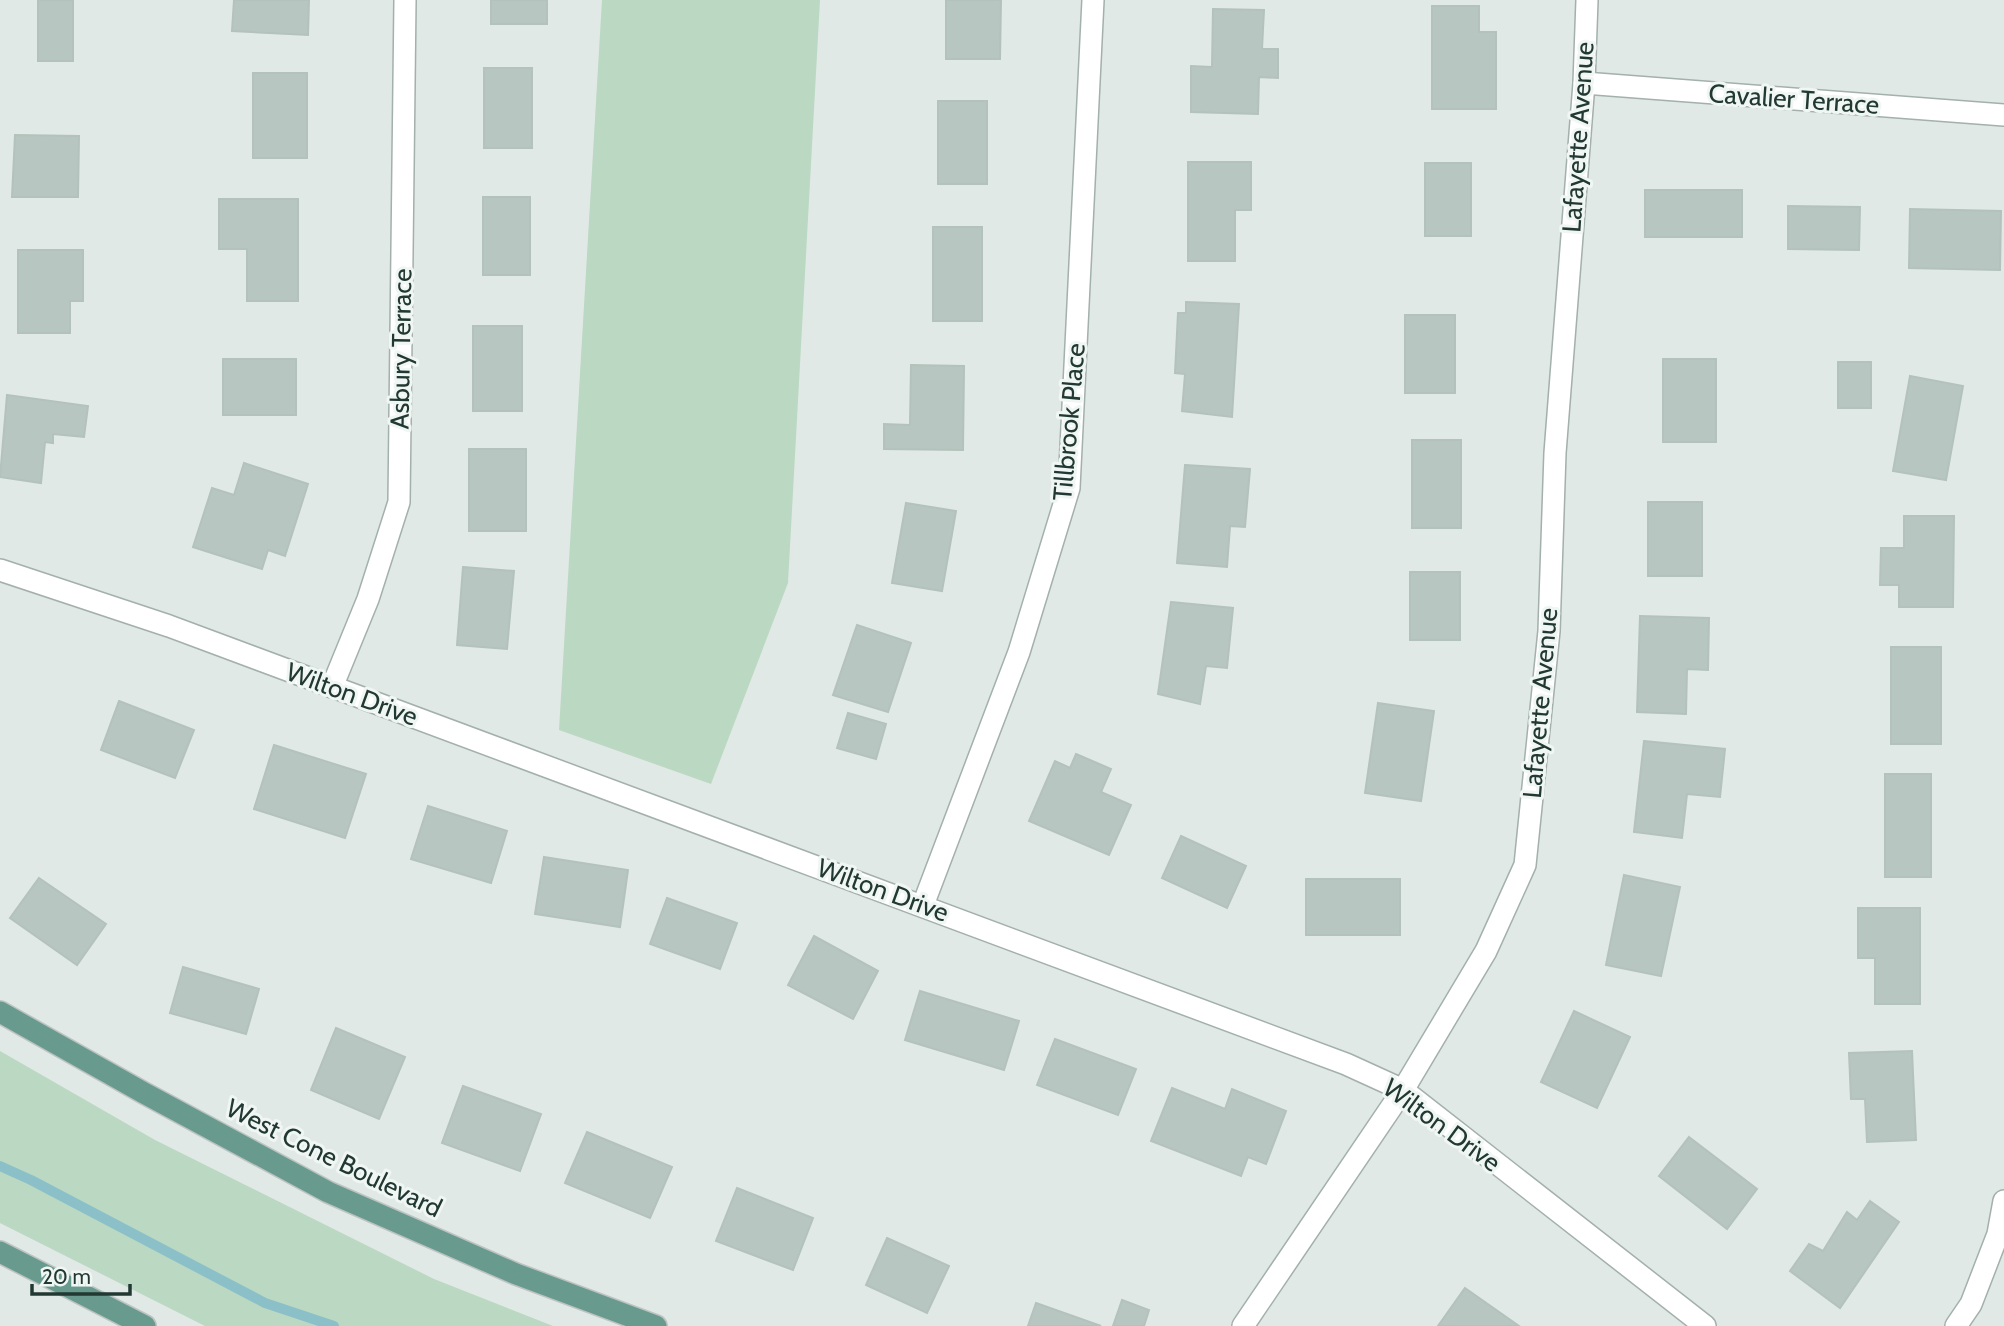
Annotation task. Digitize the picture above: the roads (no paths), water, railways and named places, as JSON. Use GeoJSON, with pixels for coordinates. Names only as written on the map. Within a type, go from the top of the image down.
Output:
{"type":"FeatureCollection","features":[{"type":"Feature","properties":{"kind":"main road","name":"West Cone Boulevard"},"geometry":{"type":"LineString","coordinates":[[0,1012],[328,1192],[516,1274],[656,1326]]}},
{"type":"Feature","properties":{"kind":"main road"},"geometry":{"type":"LineString","coordinates":[[0,1252],[145,1326]]}},
{"type":"Feature","properties":{"kind":"street","name":"Asbury Terrace"},"geometry":{"type":"LineString","coordinates":[[332,687],[368,599],[399,502],[405,0]]}},
{"type":"Feature","properties":{"kind":"street","name":"Tillbrook Place"},"geometry":{"type":"LineString","coordinates":[[923,905],[1019,652],[1069,488],[1093,0]]}},
{"type":"Feature","properties":{"kind":"street","name":"Lafayette Avenue"},"geometry":{"type":"LineString","coordinates":[[1243,1326],[1403,1090],[1486,951],[1525,864],[1549,631],[1555,453],[1584,83],[1587,0]]}},
{"type":"Feature","properties":{"kind":"street","name":"Cavalier Terrace"},"geometry":{"type":"LineString","coordinates":[[1584,83],[2004,115]]}},
{"type":"Feature","properties":{"kind":"street","name":"Wilton Drive"},"geometry":{"type":"LineString","coordinates":[[0,569],[169,626],[1346,1064],[1403,1090],[1705,1326]]}},
{"type":"Feature","properties":{"kind":"street"},"geometry":{"type":"LineString","coordinates":[[1955,1326],[1971,1304],[1998,1234],[2004,1200]]}},
{"type":"Feature","properties":{"kind":"waterway"},"geometry":{"type":"LineString","coordinates":[[0,1166],[265,1303],[334,1326]]}}]}
